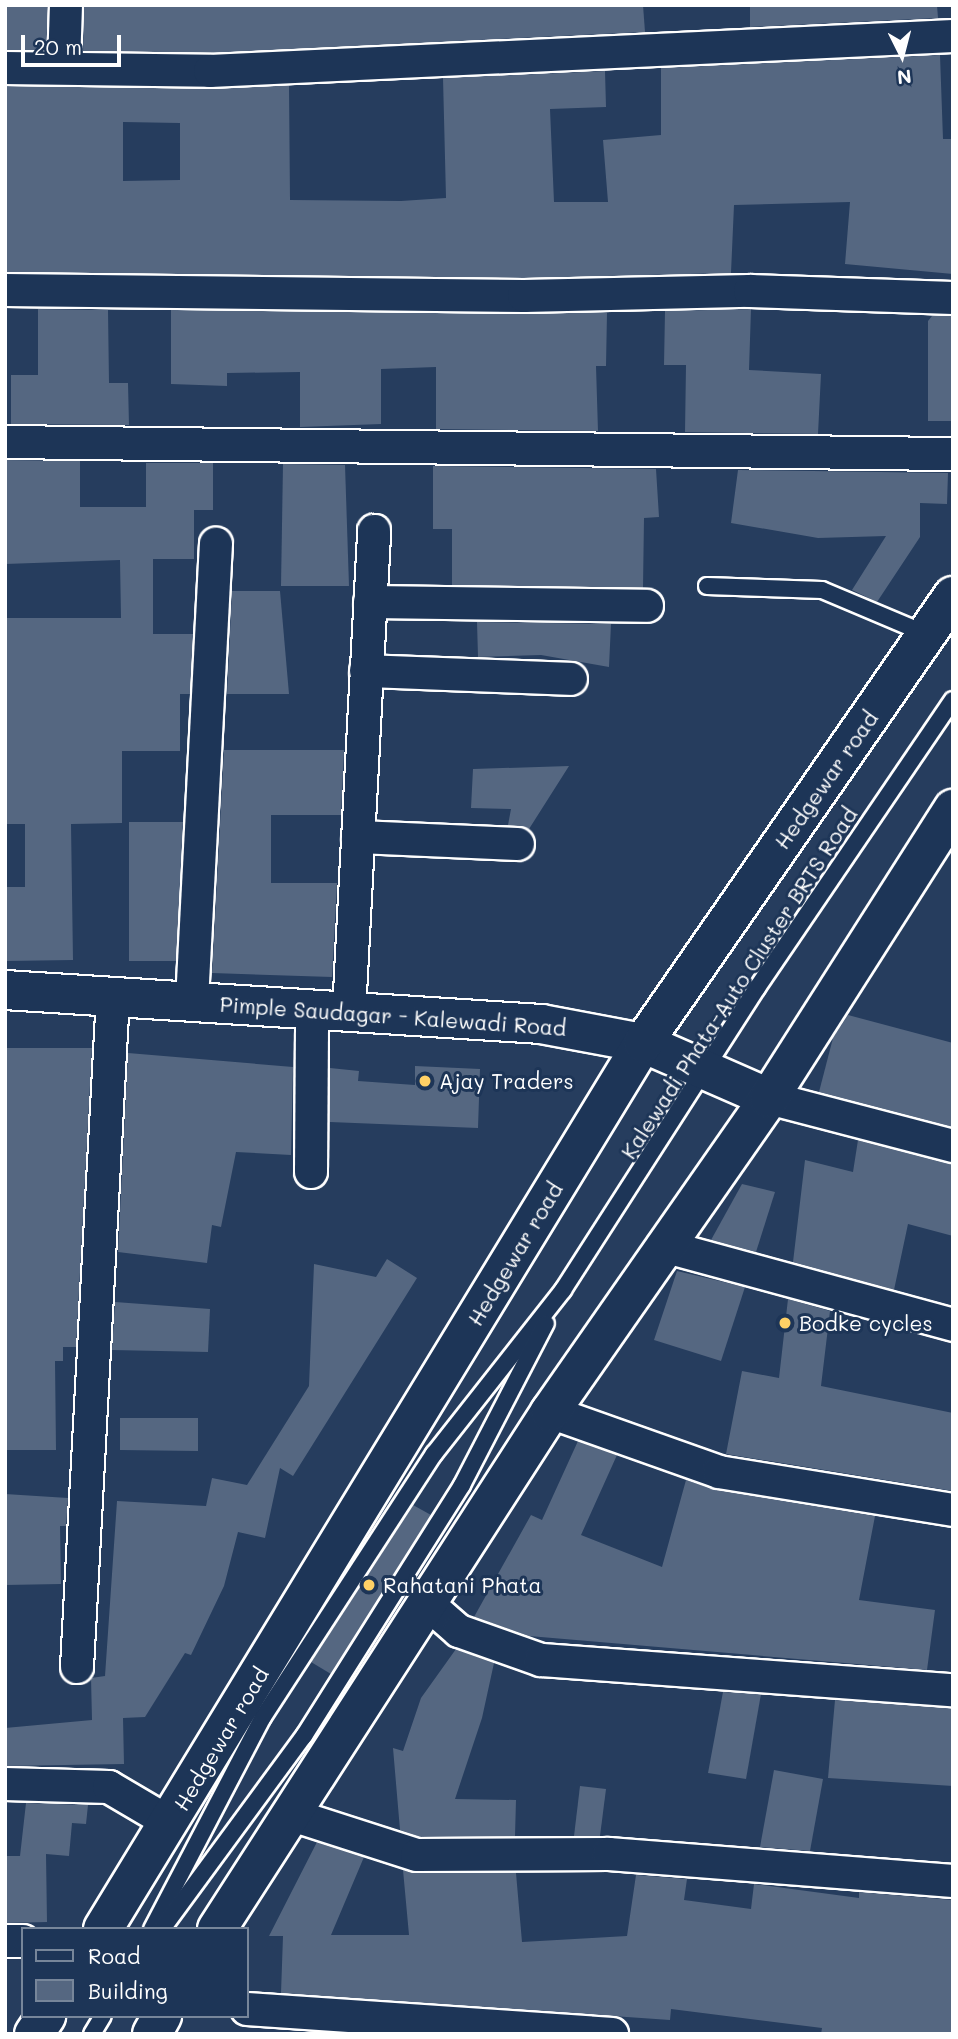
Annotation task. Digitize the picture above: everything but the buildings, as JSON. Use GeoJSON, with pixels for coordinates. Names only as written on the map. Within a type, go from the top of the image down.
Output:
{"type":"FeatureCollection","features":[{"type":"Feature","properties":{"kind":"main road","name":"Hedgewar road"},"geometry":{"type":"LineString","coordinates":[[104,1927],[643,1043],[953,596]]}},
{"type":"Feature","properties":{"kind":"main road"},"geometry":{"type":"LineString","coordinates":[[218,1927],[550,1412],[663,1246],[769,1098],[953,809]]}},
{"type":"Feature","properties":{"kind":"main road","name":"Pimple Saudagar - Kalewadi Road"},"geometry":{"type":"LineString","coordinates":[[5,990],[520,1021],[643,1043],[769,1098]]}},
{"type":"Feature","properties":{"kind":"main road"},"geometry":{"type":"LineString","coordinates":[[34,2034],[45,2018]]}},
{"type":"Feature","properties":{"kind":"main road"},"geometry":{"type":"LineString","coordinates":[[152,2034],[162,2018]]}},
{"type":"Feature","properties":{"kind":"street"},"geometry":{"type":"LineString","coordinates":[[64,65],[66,5]]}},
{"type":"Feature","properties":{"kind":"street"},"geometry":{"type":"LineString","coordinates":[[5,68],[64,65],[210,71],[953,36]]}},
{"type":"Feature","properties":{"kind":"street"},"geometry":{"type":"LineString","coordinates":[[5,289],[524,296],[750,291],[953,298]]}},
{"type":"Feature","properties":{"kind":"street"},"geometry":{"type":"LineString","coordinates":[[5,442],[953,454]]}},
{"type":"Feature","properties":{"kind":"street"},"geometry":{"type":"LineString","coordinates":[[311,1172],[330,1011],[358,837],[374,531]]}},
{"type":"Feature","properties":{"kind":"street"},"geometry":{"type":"LineString","coordinates":[[192,1001],[216,544]]}},
{"type":"Feature","properties":{"kind":"street"},"geometry":{"type":"LineString","coordinates":[[370,602],[647,606]]}},
{"type":"Feature","properties":{"kind":"street"},"geometry":{"type":"LineString","coordinates":[[366,671],[571,679]]}},
{"type":"Feature","properties":{"kind":"street"},"geometry":{"type":"LineString","coordinates":[[358,837],[518,844]]}},
{"type":"Feature","properties":{"kind":"street"},"geometry":{"type":"LineString","coordinates":[[76,1667],[113,996]]}},
{"type":"Feature","properties":{"kind":"street"},"geometry":{"type":"LineString","coordinates":[[769,1098],[953,1146]]}},
{"type":"Feature","properties":{"kind":"street"},"geometry":{"type":"LineString","coordinates":[[663,1246],[953,1325]]}},
{"type":"Feature","properties":{"kind":"street"},"geometry":{"type":"LineString","coordinates":[[550,1412],[719,1472],[953,1510]]}},
{"type":"Feature","properties":{"kind":"street"},"geometry":{"type":"LineString","coordinates":[[428,1604],[459,1631],[541,1660],[953,1690]]}},
{"type":"Feature","properties":{"kind":"street"},"geometry":{"type":"LineString","coordinates":[[5,1784],[109,1787],[170,1823]]}},
{"type":"Feature","properties":{"kind":"street"},"geometry":{"type":"LineString","coordinates":[[289,1814],[417,1854],[609,1854],[953,1881]]}},
{"type":"Feature","properties":{"kind":"street"},"geometry":{"type":"LineString","coordinates":[[248,2009],[612,2034]]}},
{"type":"Feature","properties":{"kind":"lane"},"geometry":{"type":"LineString","coordinates":[[706,586],[822,590],[926,635]]}},
{"type":"Feature","properties":{"kind":"lane","name":"Kalewadi Phata-Auto Cluster BRTS Road"},"geometry":{"type":"LineString","coordinates":[[163,1927],[304,1736],[426,1542],[564,1290],[707,1069],[953,700]]}},
{"type":"Feature","properties":{"kind":"lane","name":"Kalewadi Phata-Auto Cluster BRTS Road"},"geometry":{"type":"LineString","coordinates":[[153,1927],[263,1717],[434,1454],[564,1290]]}},
{"type":"Feature","properties":{"kind":"lane"},"geometry":{"type":"LineString","coordinates":[[92,2034],[102,2018]]}},
{"type":"Feature","properties":{"kind":"place","name":"Ajay Traders"},"geometry":{"type":"Point","coordinates":[425,1081]}},
{"type":"Feature","properties":{"kind":"place","name":"Bodke cycles"},"geometry":{"type":"Point","coordinates":[785,1323]}},
{"type":"Feature","properties":{"kind":"place","name":"Rahatani Phata"},"geometry":{"type":"Point","coordinates":[369,1585]}}]}
